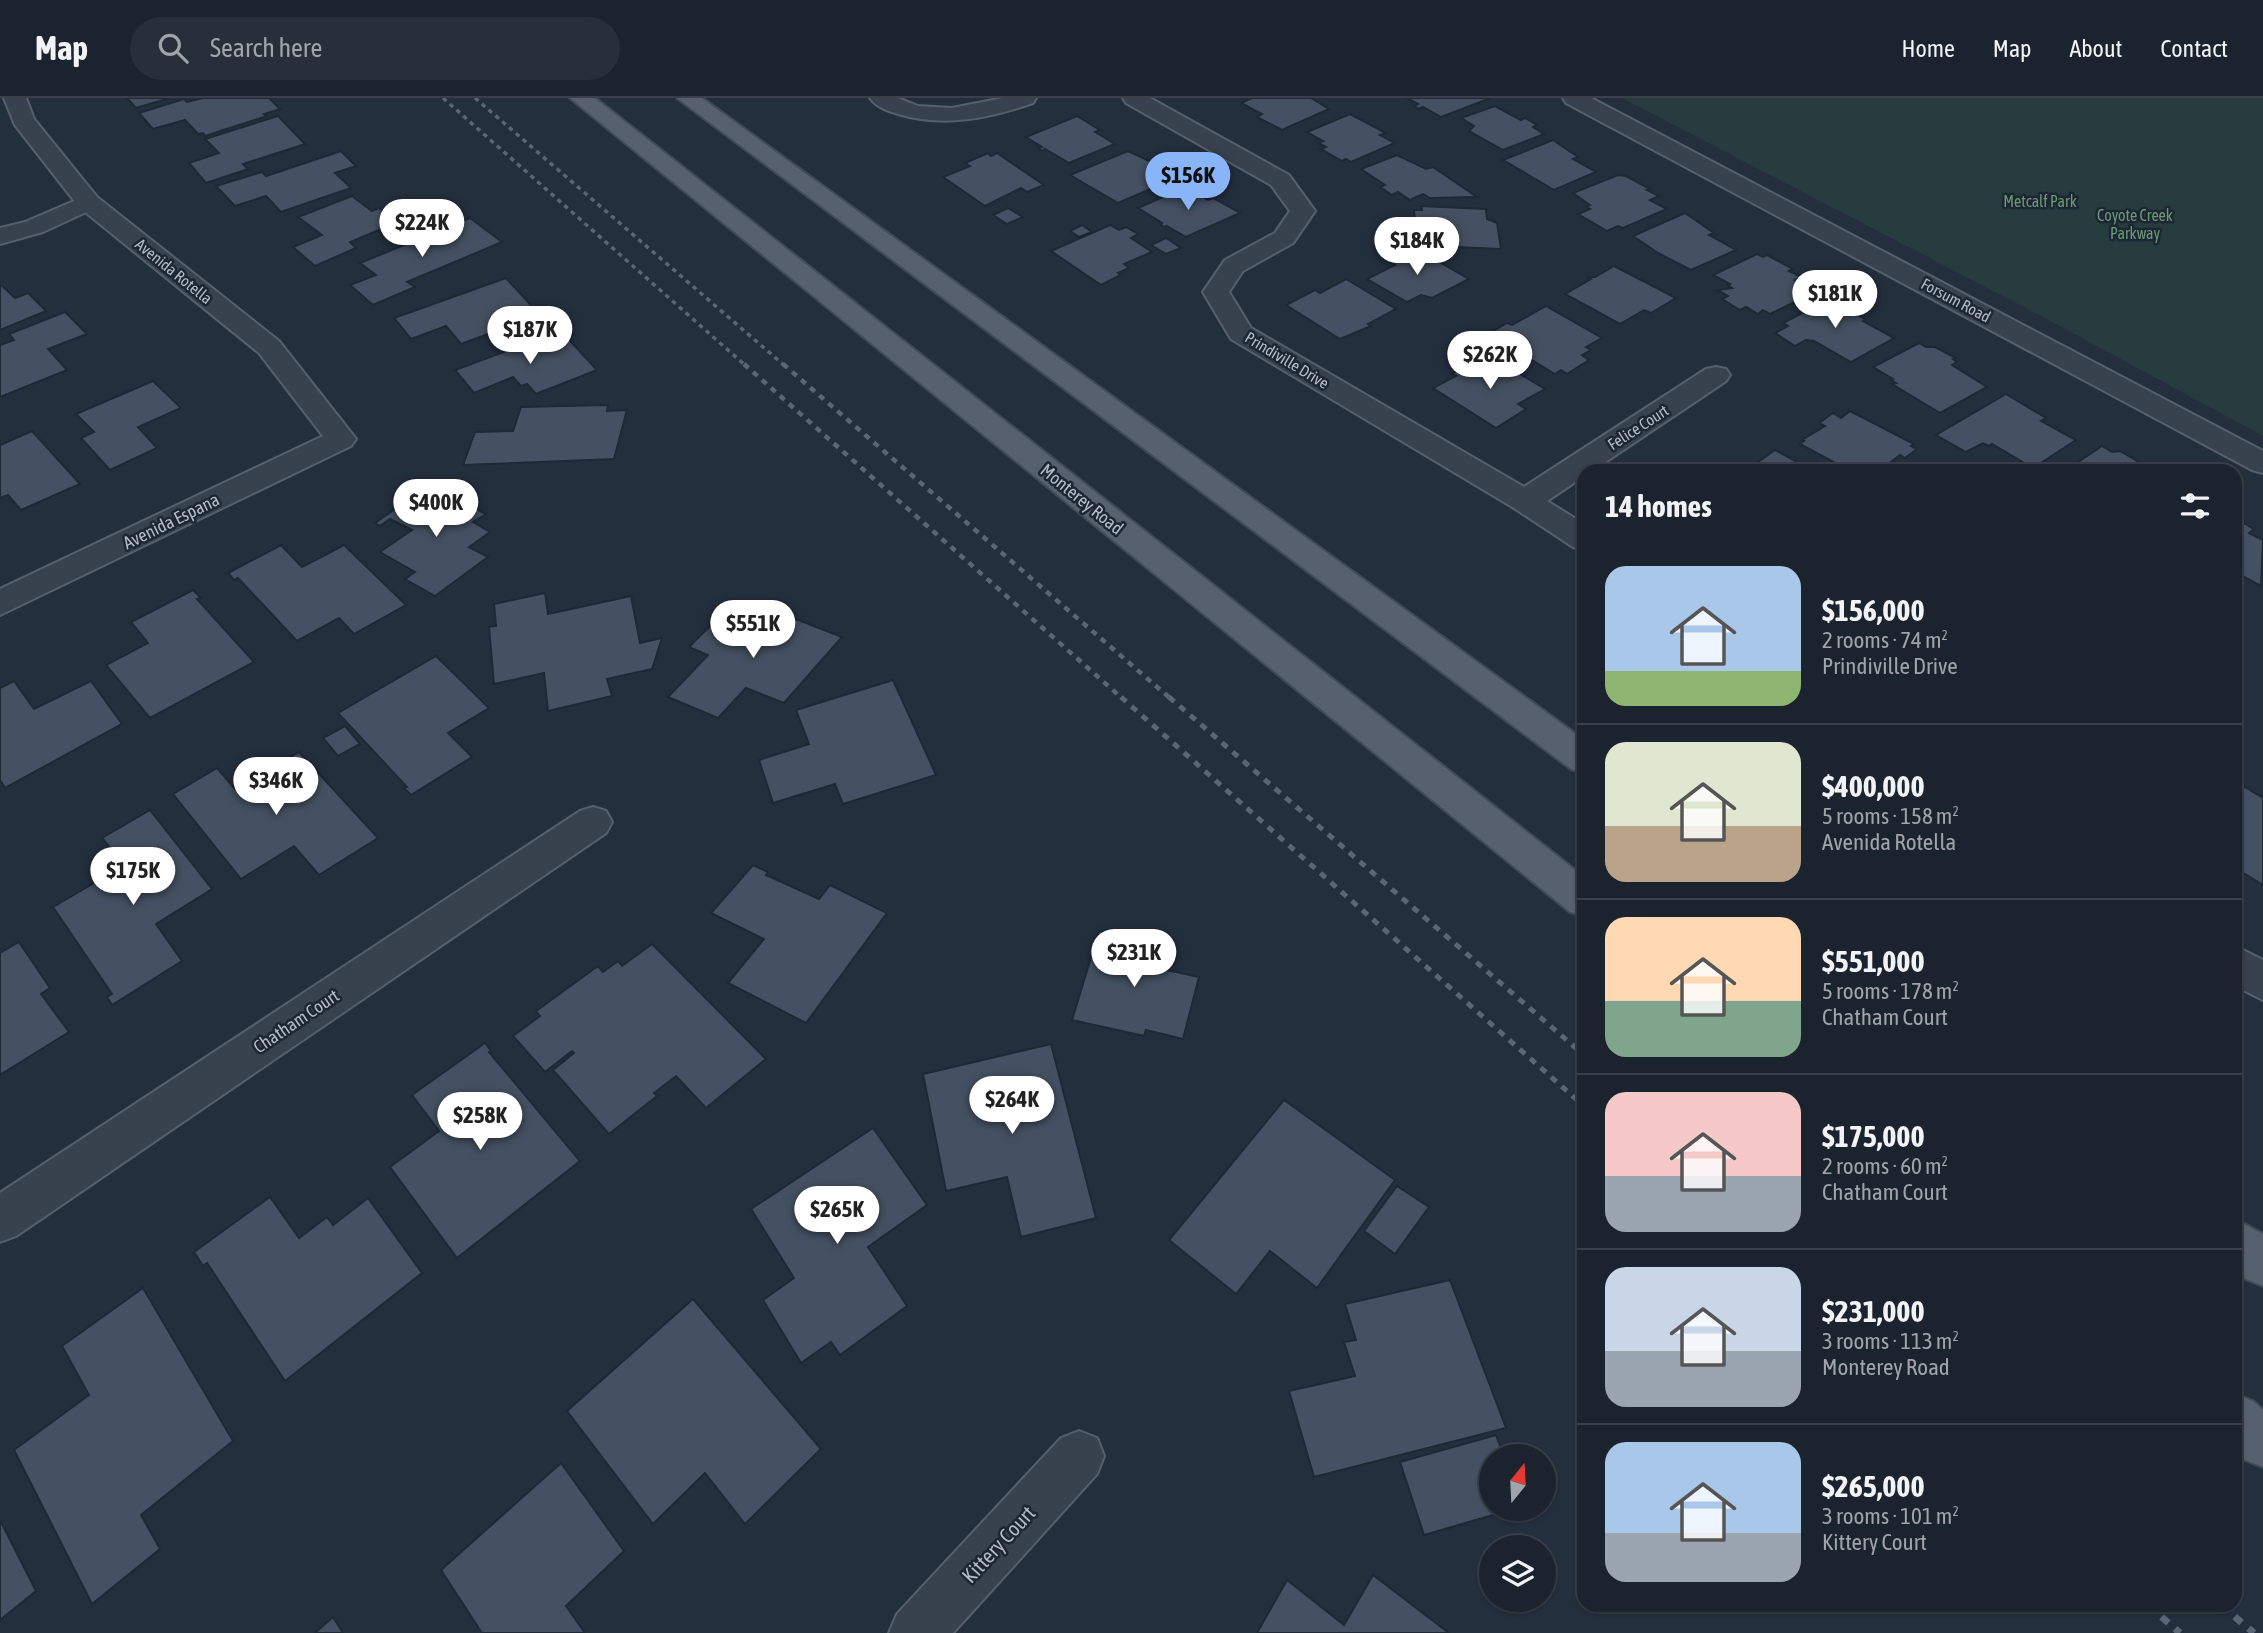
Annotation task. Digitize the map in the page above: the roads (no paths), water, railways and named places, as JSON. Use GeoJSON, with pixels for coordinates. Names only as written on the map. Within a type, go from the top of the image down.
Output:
{"type":"FeatureCollection","features":[{"type":"Feature","properties":{"kind":"main road","name":"Monterey Road"},"geometry":{"type":"LineString","coordinates":[[581,98],[1577,894]]}},
{"type":"Feature","properties":{"kind":"main road"},"geometry":{"type":"LineString","coordinates":[[688,98],[1577,754]]}},
{"type":"Feature","properties":{"kind":"main road"},"geometry":{"type":"LineString","coordinates":[[2242,1247],[2263,1263]]}},
{"type":"Feature","properties":{"kind":"main road"},"geometry":{"type":"LineString","coordinates":[[2242,1425],[2263,1442]]}},
{"type":"Feature","properties":{"kind":"street","name":"Avenida Rotella"},"geometry":{"type":"LineString","coordinates":[[15,98],[23,120],[89,202],[269,347],[341,439]]}},
{"type":"Feature","properties":{"kind":"street"},"geometry":{"type":"LineString","coordinates":[[881,98],[909,111],[954,116],[1001,107],[1025,98]]}},
{"type":"Feature","properties":{"kind":"street","name":"Prindiville Drive"},"geometry":{"type":"LineString","coordinates":[[1134,98],[1280,180],[1304,211],[1284,238],[1234,266],[1216,292],[1241,333],[1577,534]]}},
{"type":"Feature","properties":{"kind":"street","name":"Forsum Road"},"geometry":{"type":"LineString","coordinates":[[1574,98],[2263,463]]}},
{"type":"Feature","properties":{"kind":"street"},"geometry":{"type":"LineString","coordinates":[[0,236],[34,227],[89,202]]}},
{"type":"Feature","properties":{"kind":"street","name":"Felice Court"},"geometry":{"type":"LineString","coordinates":[[1581,464],[1716,375]]}},
{"type":"Feature","properties":{"kind":"street","name":"Avenida Espana"},"geometry":{"type":"LineString","coordinates":[[0,603],[341,439]]}},
{"type":"Feature","properties":{"kind":"street","name":"Felice Court"},"geometry":{"type":"LineString","coordinates":[[1525,501],[1577,467]]}},
{"type":"Feature","properties":{"kind":"street","name":"Chatham Court"},"geometry":{"type":"LineString","coordinates":[[0,1220],[593,822]]}},
{"type":"Feature","properties":{"kind":"street"},"geometry":{"type":"LineString","coordinates":[[2242,968],[2263,982]]}},
{"type":"Feature","properties":{"kind":"street","name":"Kittery Court"},"geometry":{"type":"LineString","coordinates":[[916,1633],[1079,1456]]}},
{"type":"Feature","properties":{"kind":"railway"},"geometry":{"type":"LineString","coordinates":[[443,98],[746,366]]}},
{"type":"Feature","properties":{"kind":"railway"},"geometry":{"type":"LineString","coordinates":[[475,98],[785,366]]}},
{"type":"Feature","properties":{"kind":"railway"},"geometry":{"type":"LineString","coordinates":[[744,364],[1123,699]]}},
{"type":"Feature","properties":{"kind":"railway"},"geometry":{"type":"LineString","coordinates":[[783,364],[1171,699]]}},
{"type":"Feature","properties":{"kind":"railway"},"geometry":{"type":"LineString","coordinates":[[1121,697],[1577,1100]]}},
{"type":"Feature","properties":{"kind":"railway"},"geometry":{"type":"LineString","coordinates":[[1169,697],[1577,1049]]}},
{"type":"Feature","properties":{"kind":"railway"},"geometry":{"type":"LineString","coordinates":[[2156,1612],[2180,1633]]}},
{"type":"Feature","properties":{"kind":"railway"},"geometry":{"type":"LineString","coordinates":[[2229,1612],[2254,1633]]}},
{"type":"Feature","properties":{"kind":"park label","name":"Metcalf Park"},"geometry":{"type":"Point","coordinates":[2040,201]}},
{"type":"Feature","properties":{"kind":"park label","name":"Coyote Creek Parkway"},"geometry":{"type":"Point","coordinates":[2135,224]}}]}
